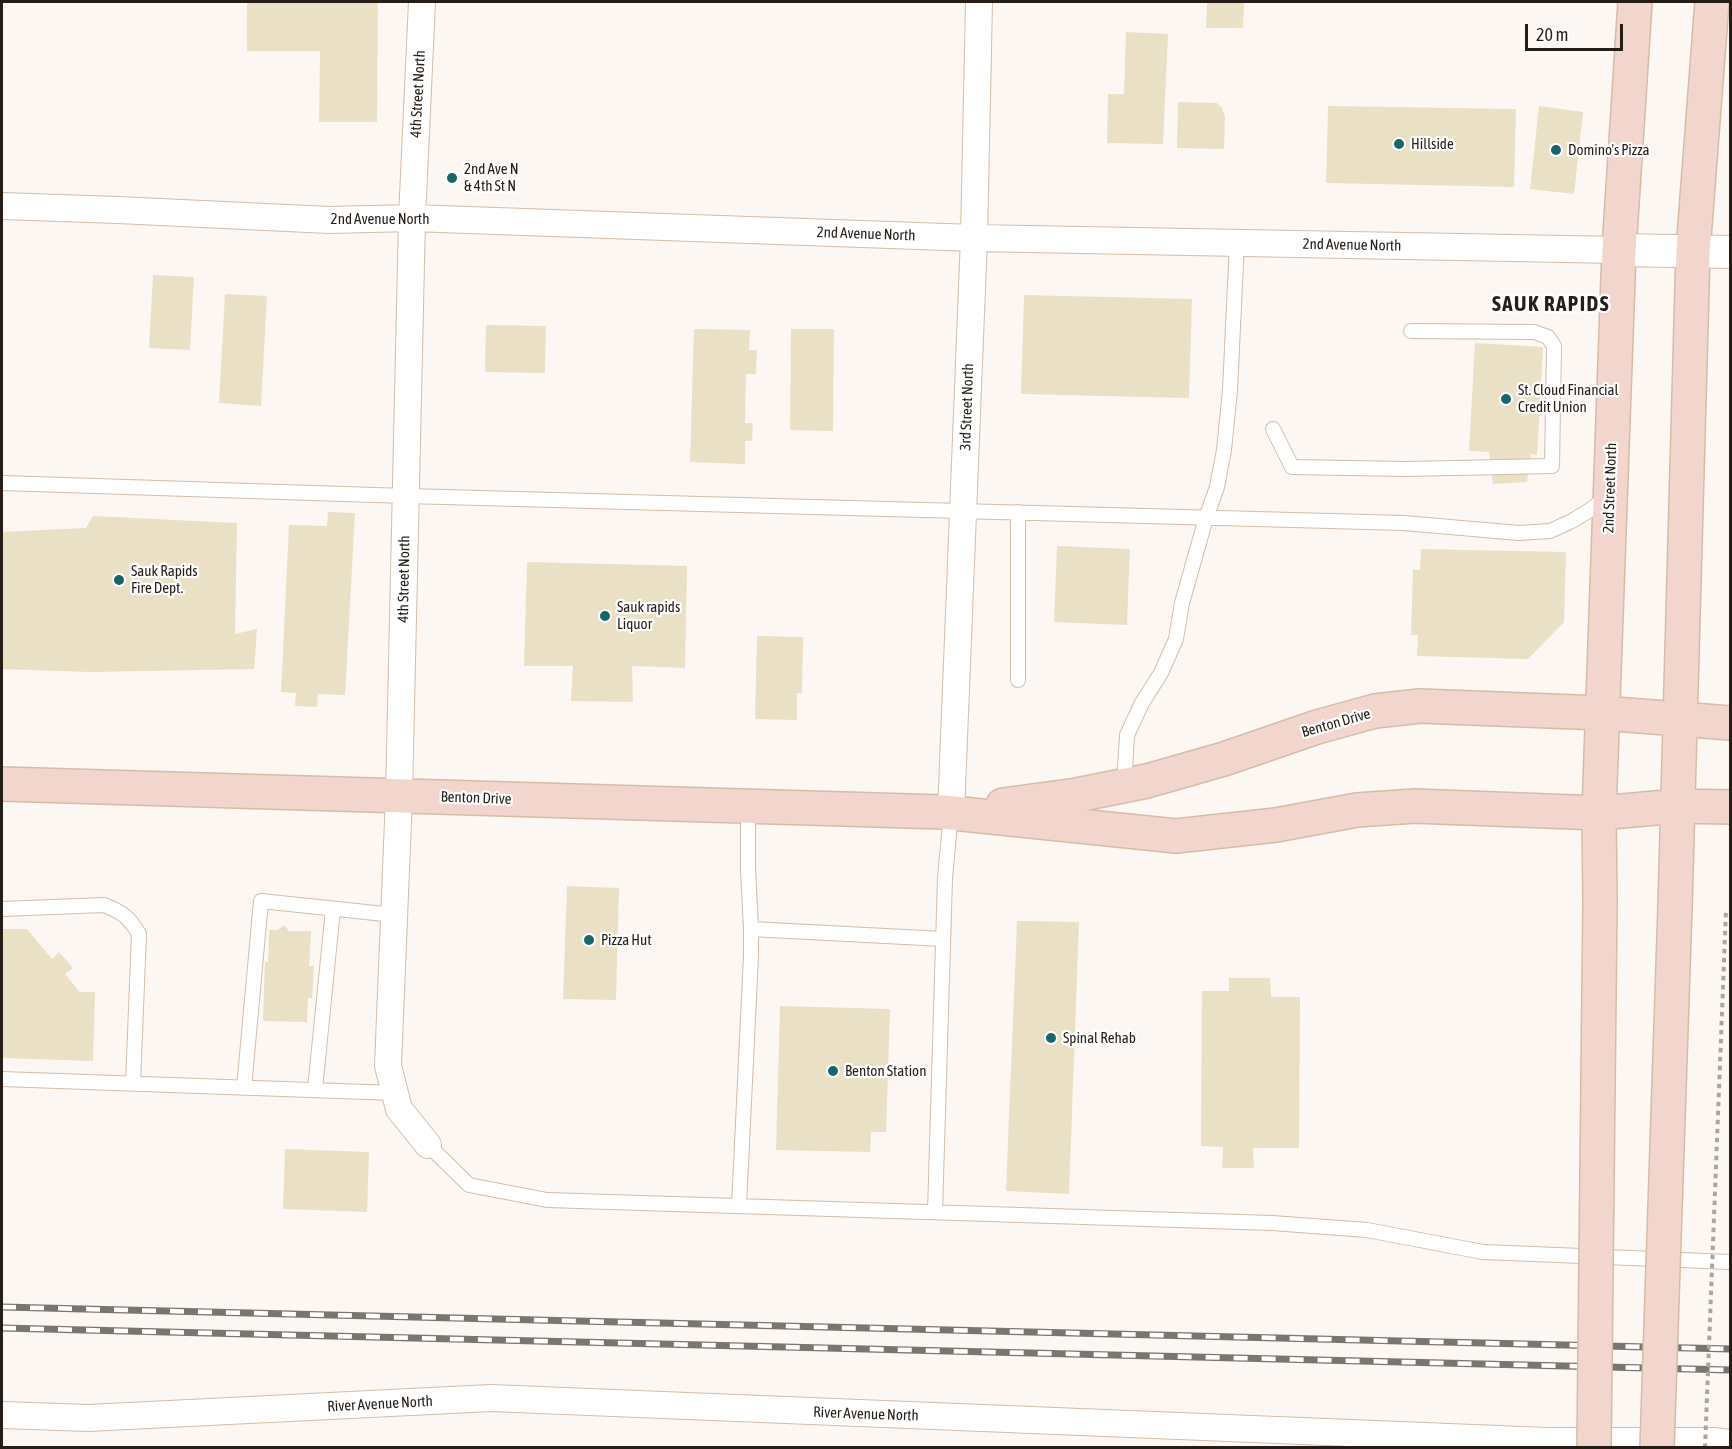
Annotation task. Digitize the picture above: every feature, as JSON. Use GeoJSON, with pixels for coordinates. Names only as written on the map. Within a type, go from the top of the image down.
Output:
{"type":"FeatureCollection","features":[{"type":"Feature","properties":{"kind":"main road","name":"2nd Street North"},"geometry":{"type":"LineString","coordinates":[[1594,1448],[1599,813],[1619,250],[1635,2]]}},
{"type":"Feature","properties":{"kind":"main road"},"geometry":{"type":"LineString","coordinates":[[1657,1448],[1681,720],[1693,251],[1712,2]]}},
{"type":"Feature","properties":{"kind":"main road","name":"Benton Drive"},"geometry":{"type":"LineString","coordinates":[[951,813],[1077,795],[1148,782],[1317,727],[1375,711],[1420,706],[1602,713],[1731,723]]}},
{"type":"Feature","properties":{"kind":"main road","name":"Benton Drive"},"geometry":{"type":"LineString","coordinates":[[2,784],[951,813],[1176,836],[1276,825],[1357,810],[1415,806],[1599,813],[1678,806],[1731,807]]}},
{"type":"Feature","properties":{"kind":"street","name":"4th Street North"},"geometry":{"type":"LineString","coordinates":[[422,2],[412,218],[399,796],[388,1066],[399,1109],[428,1145]]}},
{"type":"Feature","properties":{"kind":"street","name":"3rd Street North"},"geometry":{"type":"LineString","coordinates":[[951,813],[975,238],[980,2]]}},
{"type":"Feature","properties":{"kind":"street","name":"2nd Avenue North"},"geometry":{"type":"LineString","coordinates":[[2,206],[330,220],[412,218],[975,238],[1731,252]]}},
{"type":"Feature","properties":{"kind":"street","name":"River Avenue North"},"geometry":{"type":"LineString","coordinates":[[2,1415],[88,1418],[491,1398],[1546,1441],[1731,1443]]}},
{"type":"Feature","properties":{"kind":"lane"},"geometry":{"type":"LineString","coordinates":[[1124,786],[1127,735],[1142,703],[1161,673],[1176,639],[1182,603],[1217,487],[1224,450],[1230,390],[1237,242]]}},
{"type":"Feature","properties":{"kind":"lane"},"geometry":{"type":"LineString","coordinates":[[1273,429],[1292,467],[1406,469],[1552,466],[1554,346],[1548,337],[1534,332],[1411,331]]}},
{"type":"Feature","properties":{"kind":"lane"},"geometry":{"type":"LineString","coordinates":[[2,483],[1404,523],[1519,533],[1550,531],[1590,510],[1610,494]]}},
{"type":"Feature","properties":{"kind":"lane"},"geometry":{"type":"LineString","coordinates":[[1018,512],[1018,680]]}},
{"type":"Feature","properties":{"kind":"lane"},"geometry":{"type":"LineString","coordinates":[[739,1206],[751,929],[748,807]]}},
{"type":"Feature","properties":{"kind":"lane"},"geometry":{"type":"LineString","coordinates":[[935,1212],[945,878],[951,813]]}},
{"type":"Feature","properties":{"kind":"lane"},"geometry":{"type":"LineString","coordinates":[[244,1088],[261,902],[394,915]]}},
{"type":"Feature","properties":{"kind":"lane"},"geometry":{"type":"LineString","coordinates":[[2,909],[104,905],[127,916],[139,934],[133,1083]]}},
{"type":"Feature","properties":{"kind":"lane"},"geometry":{"type":"LineString","coordinates":[[315,1089],[333,909]]}},
{"type":"Feature","properties":{"kind":"lane"},"geometry":{"type":"LineString","coordinates":[[751,929],[943,939]]}},
{"type":"Feature","properties":{"kind":"lane"},"geometry":{"type":"LineString","coordinates":[[2,1079],[395,1093]]}},
{"type":"Feature","properties":{"kind":"lane"},"geometry":{"type":"LineString","coordinates":[[428,1145],[470,1185],[547,1200],[1272,1223],[1367,1230],[1483,1251],[1731,1262]]}},
{"type":"Feature","properties":{"kind":"path"},"geometry":{"type":"LineString","coordinates":[[1705,1448],[1726,910]]}},
{"type":"Feature","properties":{"kind":"building"},"geometry":{"type":"Polygon","coordinates":[[[247,2],[378,2],[377,122],[319,122],[320,51],[247,51],[247,2]]]}},
{"type":"Feature","properties":{"kind":"building"},"geometry":{"type":"Polygon","coordinates":[[[1207,2],[1244,2],[1243,28],[1206,28],[1207,2]]]}},
{"type":"Feature","properties":{"kind":"building"},"geometry":{"type":"Polygon","coordinates":[[[1126,32],[1168,34],[1163,144],[1107,143],[1108,94],[1124,94],[1126,32]]]}},
{"type":"Feature","properties":{"kind":"building"},"geometry":{"type":"Polygon","coordinates":[[[1178,102],[1217,103],[1222,108],[1225,117],[1224,149],[1177,148],[1178,102]]]}},
{"type":"Feature","properties":{"kind":"building"},"geometry":{"type":"Polygon","coordinates":[[[1328,106],[1516,109],[1514,187],[1326,183],[1328,106]]]}},
{"type":"Feature","properties":{"kind":"building","name":"Domino's Pizza"},"geometry":{"type":"Polygon","coordinates":[[[1539,106],[1583,112],[1574,194],[1530,189],[1539,106]]]}},
{"type":"Feature","properties":{"kind":"building"},"geometry":{"type":"Polygon","coordinates":[[[153,275],[194,277],[190,350],[149,348],[153,275]]]}},
{"type":"Feature","properties":{"kind":"building"},"geometry":{"type":"Polygon","coordinates":[[[225,294],[267,296],[261,406],[219,403],[225,294]]]}},
{"type":"Feature","properties":{"kind":"building"},"geometry":{"type":"Polygon","coordinates":[[[1024,295],[1192,299],[1189,398],[1021,394],[1024,295]]]}},
{"type":"Feature","properties":{"kind":"building"},"geometry":{"type":"Polygon","coordinates":[[[486,325],[546,326],[545,373],[485,372],[486,325]]]}},
{"type":"Feature","properties":{"kind":"building"},"geometry":{"type":"Polygon","coordinates":[[[694,329],[750,330],[749,350],[757,350],[756,374],[746,374],[745,423],[753,423],[752,441],[745,441],[745,464],[690,462],[694,329]]]}},
{"type":"Feature","properties":{"kind":"building"},"geometry":{"type":"Polygon","coordinates":[[[791,329],[834,329],[833,431],[790,430],[791,329]]]}},
{"type":"Feature","properties":{"kind":"building","name":"St. Cloud Financial Credit Union"},"geometry":{"type":"Polygon","coordinates":[[[1475,343],[1543,347],[1537,455],[1531,454],[1527,482],[1493,484],[1489,452],[1469,451],[1475,343]]]}},
{"type":"Feature","properties":{"kind":"building"},"geometry":{"type":"Polygon","coordinates":[[[328,512],[355,513],[345,695],[318,694],[317,707],[295,706],[296,693],[281,692],[289,525],[327,526],[328,512]]]}},
{"type":"Feature","properties":{"kind":"building","name":"Sauk Rapids Fire Dept."},"geometry":{"type":"Polygon","coordinates":[[[93,516],[237,523],[235,634],[257,629],[254,669],[90,672],[2,669],[2,532],[86,528],[93,516]]]}},
{"type":"Feature","properties":{"kind":"building"},"geometry":{"type":"Polygon","coordinates":[[[1057,546],[1130,549],[1127,625],[1054,622],[1057,546]]]}},
{"type":"Feature","properties":{"kind":"building"},"geometry":{"type":"Polygon","coordinates":[[[1421,549],[1566,552],[1564,622],[1528,659],[1417,656],[1418,635],[1411,635],[1413,570],[1420,570],[1421,549]]]}},
{"type":"Feature","properties":{"kind":"building","name":"Sauk rapids Liquor"},"geometry":{"type":"Polygon","coordinates":[[[527,562],[687,566],[685,668],[632,666],[633,702],[571,701],[573,666],[524,666],[527,562]]]}},
{"type":"Feature","properties":{"kind":"building"},"geometry":{"type":"Polygon","coordinates":[[[757,636],[803,637],[802,693],[797,693],[797,720],[755,719],[757,636]]]}},
{"type":"Feature","properties":{"kind":"building"},"geometry":{"type":"Polygon","coordinates":[[[567,886],[619,888],[616,1000],[563,999],[567,886]]]}},
{"type":"Feature","properties":{"kind":"building"},"geometry":{"type":"Polygon","coordinates":[[[1017,921],[1079,922],[1069,1194],[1006,1191],[1017,921]]]}},
{"type":"Feature","properties":{"kind":"building"},"geometry":{"type":"Polygon","coordinates":[[[284,925],[289,931],[311,931],[309,966],[314,966],[312,998],[308,998],[307,1022],[263,1021],[265,962],[268,962],[269,930],[278,930],[284,925]]]}},
{"type":"Feature","properties":{"kind":"building"},"geometry":{"type":"Polygon","coordinates":[[[2,929],[27,929],[52,959],[59,952],[73,968],[65,974],[80,992],[95,992],[93,1061],[2,1058],[2,929]]]}},
{"type":"Feature","properties":{"kind":"building"},"geometry":{"type":"Polygon","coordinates":[[[1229,978],[1270,978],[1271,997],[1300,997],[1299,1148],[1253,1148],[1254,1168],[1222,1168],[1223,1147],[1201,1146],[1202,991],[1229,991],[1229,978]]]}},
{"type":"Feature","properties":{"kind":"building","name":"Benton Station"},"geometry":{"type":"Polygon","coordinates":[[[780,1006],[890,1009],[886,1132],[871,1132],[870,1152],[776,1150],[780,1006]]]}},
{"type":"Feature","properties":{"kind":"building"},"geometry":{"type":"Polygon","coordinates":[[[285,1149],[369,1152],[367,1212],[283,1209],[285,1149]]]}},
{"type":"Feature","properties":{"kind":"railway"},"geometry":{"type":"LineString","coordinates":[[2,1307],[1730,1349]]}},
{"type":"Feature","properties":{"kind":"railway"},"geometry":{"type":"LineString","coordinates":[[2,1328],[1730,1370]]}},
{"type":"Feature","properties":{"kind":"place","name":"Hillside"},"geometry":{"type":"Point","coordinates":[1399,144]}},
{"type":"Feature","properties":{"kind":"place","name":"Domino's Pizza"},"geometry":{"type":"Point","coordinates":[1556,150]}},
{"type":"Feature","properties":{"kind":"place","name":"2nd Ave N & 4th St N"},"geometry":{"type":"Point","coordinates":[452,178]}},
{"type":"Feature","properties":{"kind":"place","name":"St. Cloud Financial Credit Union"},"geometry":{"type":"Point","coordinates":[1506,399]}},
{"type":"Feature","properties":{"kind":"place","name":"Sauk Rapids Fire Dept."},"geometry":{"type":"Point","coordinates":[119,580]}},
{"type":"Feature","properties":{"kind":"place","name":"Sauk rapids Liquor"},"geometry":{"type":"Point","coordinates":[605,616]}},
{"type":"Feature","properties":{"kind":"place","name":"Pizza Hut"},"geometry":{"type":"Point","coordinates":[589,940]}},
{"type":"Feature","properties":{"kind":"place","name":"Spinal Rehab"},"geometry":{"type":"Point","coordinates":[1051,1038]}},
{"type":"Feature","properties":{"kind":"place","name":"Benton Station"},"geometry":{"type":"Point","coordinates":[833,1071]}},
{"type":"Feature","properties":{"kind":"district","name":"SAUK RAPIDS"},"geometry":{"type":"Point","coordinates":[1551,304]}}]}
